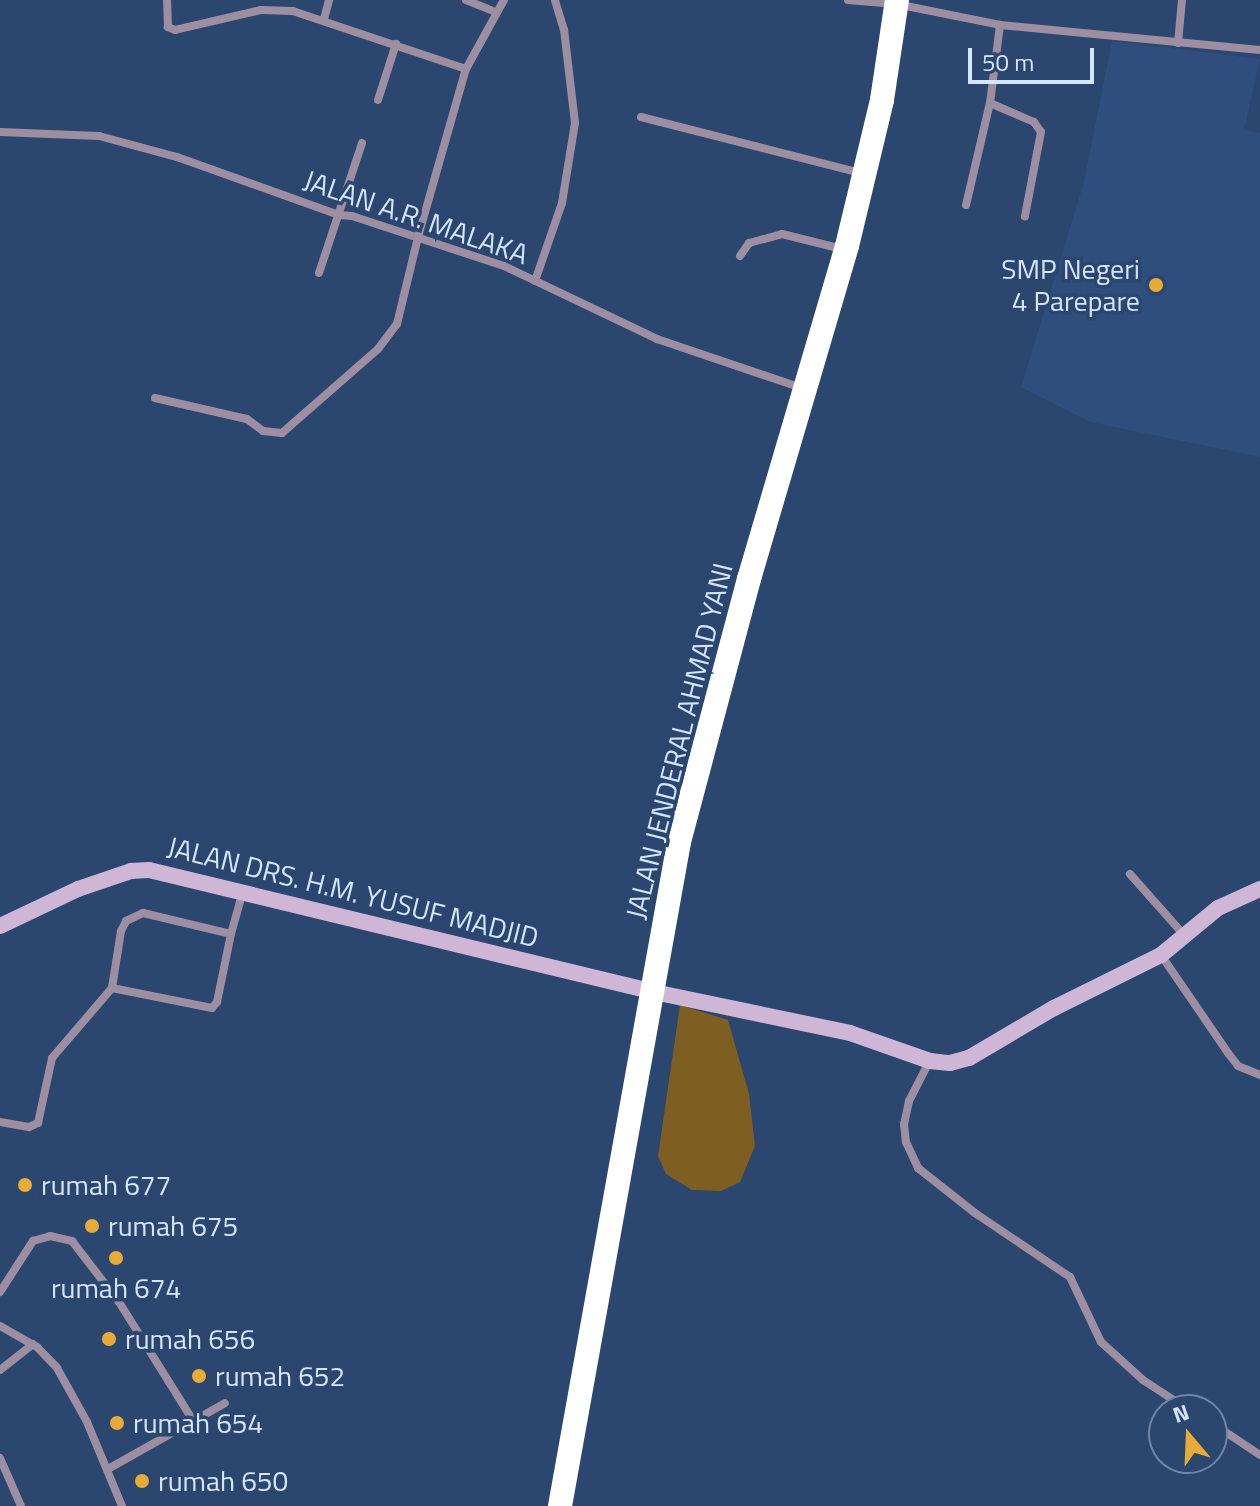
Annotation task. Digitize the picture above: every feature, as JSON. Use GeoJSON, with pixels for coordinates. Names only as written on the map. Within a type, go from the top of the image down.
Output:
{"type":"FeatureCollection","features":[{"type":"Feature","properties":{"kind":"highway","name":"JALAN JENDERAL AHMAD YANI"},"geometry":{"type":"LineString","coordinates":[[560,1506],[679,842],[749,579],[846,250],[882,100],[897,2]]}},
{"type":"Feature","properties":{"kind":"street"},"geometry":{"type":"LineString","coordinates":[[167,0],[168,27],[175,30],[261,10],[293,11],[466,69]]}},
{"type":"Feature","properties":{"kind":"street"},"geometry":{"type":"LineString","coordinates":[[324,19],[329,0]]}},
{"type":"Feature","properties":{"kind":"street"},"geometry":{"type":"LineString","coordinates":[[466,0],[495,12]]}},
{"type":"Feature","properties":{"kind":"street"},"geometry":{"type":"LineString","coordinates":[[155,398],[247,419],[272,434],[294,426],[378,349],[397,324],[418,237],[466,69],[504,0]]}},
{"type":"Feature","properties":{"kind":"street"},"geometry":{"type":"LineString","coordinates":[[535,281],[562,203],[575,123],[564,30],[555,0]]}},
{"type":"Feature","properties":{"kind":"street"},"geometry":{"type":"LineString","coordinates":[[848,0],[897,2],[1000,25],[1260,50]]}},
{"type":"Feature","properties":{"kind":"street"},"geometry":{"type":"LineString","coordinates":[[1178,43],[1182,0]]}},
{"type":"Feature","properties":{"kind":"street"},"geometry":{"type":"LineString","coordinates":[[966,205],[990,103],[1000,25]]}},
{"type":"Feature","properties":{"kind":"street"},"geometry":{"type":"LineString","coordinates":[[378,100],[396,44]]}},
{"type":"Feature","properties":{"kind":"street"},"geometry":{"type":"LineString","coordinates":[[990,103],[1034,122],[1041,132],[1025,216]]}},
{"type":"Feature","properties":{"kind":"street"},"geometry":{"type":"LineString","coordinates":[[641,117],[864,174]]}},
{"type":"Feature","properties":{"kind":"street","name":"JALAN A.R. MALAKA"},"geometry":{"type":"LineString","coordinates":[[0,132],[99,136],[177,157],[339,215],[352,216],[504,266],[657,339],[806,390]]}},
{"type":"Feature","properties":{"kind":"street"},"geometry":{"type":"LineString","coordinates":[[319,273],[362,143]]}},
{"type":"Feature","properties":{"kind":"street"},"geometry":{"type":"LineString","coordinates":[[740,256],[749,243],[782,234],[846,250]]}},
{"type":"Feature","properties":{"kind":"street","name":"JALAN DRS. H.M. YUSUF MADJID"},"geometry":{"type":"LineString","coordinates":[[0,926],[68,893],[131,871],[171,873],[654,992],[850,1033],[930,1061]]}},
{"type":"Feature","properties":{"kind":"street"},"geometry":{"type":"LineString","coordinates":[[1130,874],[1184,935]]}},
{"type":"Feature","properties":{"kind":"street"},"geometry":{"type":"LineString","coordinates":[[1164,1394],[1143,1380],[1101,1342],[1070,1277],[975,1213],[918,1168],[906,1142],[904,1124],[909,1101],[930,1061],[950,1063],[969,1058],[1054,1008],[1161,955],[1218,908],[1260,889]]}},
{"type":"Feature","properties":{"kind":"street"},"geometry":{"type":"LineString","coordinates":[[112,988],[212,1008],[217,1002],[243,891]]}},
{"type":"Feature","properties":{"kind":"street"},"geometry":{"type":"LineString","coordinates":[[0,1122],[36,1125],[52,1058],[112,988],[122,926],[135,915],[148,914],[231,934]]}},
{"type":"Feature","properties":{"kind":"street"},"geometry":{"type":"LineString","coordinates":[[1161,955],[1238,1066],[1260,1075]]}},
{"type":"Feature","properties":{"kind":"street"},"geometry":{"type":"LineString","coordinates":[[0,1292],[33,1241],[50,1236],[72,1241],[119,1302],[192,1419]]}},
{"type":"Feature","properties":{"kind":"street"},"geometry":{"type":"LineString","coordinates":[[0,1326],[33,1344],[57,1368],[108,1469],[122,1506]]}},
{"type":"Feature","properties":{"kind":"street"},"geometry":{"type":"LineString","coordinates":[[0,1370],[33,1344]]}},
{"type":"Feature","properties":{"kind":"street"},"geometry":{"type":"LineString","coordinates":[[108,1469],[225,1403]]}},
{"type":"Feature","properties":{"kind":"street"},"geometry":{"type":"LineString","coordinates":[[1228,1434],[1260,1455]]}},
{"type":"Feature","properties":{"kind":"street"},"geometry":{"type":"LineString","coordinates":[[0,1458],[21,1506]]}},
{"type":"Feature","properties":{"kind":"shaded area","name":"SMP Negeri 4 Parepare"},"geometry":{"type":"Polygon","coordinates":[[[1112,41],[1260,59],[1244,130],[1260,133],[1260,457],[1090,422],[1021,387],[1084,182],[1112,41]]]}},
{"type":"Feature","properties":{"kind":"shaded area"},"geometry":{"type":"Polygon","coordinates":[[[680,1005],[728,1020],[749,1094],[755,1146],[740,1182],[721,1191],[692,1190],[666,1174],[658,1156],[680,1005]]]}},
{"type":"Feature","properties":{"kind":"place","name":"SMP Negeri 4 Parepare"},"geometry":{"type":"Point","coordinates":[1156,285]}},
{"type":"Feature","properties":{"kind":"place","name":"rumah 677"},"geometry":{"type":"Point","coordinates":[25,1185]}},
{"type":"Feature","properties":{"kind":"place","name":"rumah 675"},"geometry":{"type":"Point","coordinates":[92,1226]}},
{"type":"Feature","properties":{"kind":"place","name":"rumah 674"},"geometry":{"type":"Point","coordinates":[116,1258]}},
{"type":"Feature","properties":{"kind":"place","name":"rumah 656"},"geometry":{"type":"Point","coordinates":[109,1339]}},
{"type":"Feature","properties":{"kind":"place","name":"rumah 652"},"geometry":{"type":"Point","coordinates":[199,1376]}},
{"type":"Feature","properties":{"kind":"place","name":"rumah 654"},"geometry":{"type":"Point","coordinates":[117,1423]}},
{"type":"Feature","properties":{"kind":"place","name":"rumah 650"},"geometry":{"type":"Point","coordinates":[142,1481]}}]}
